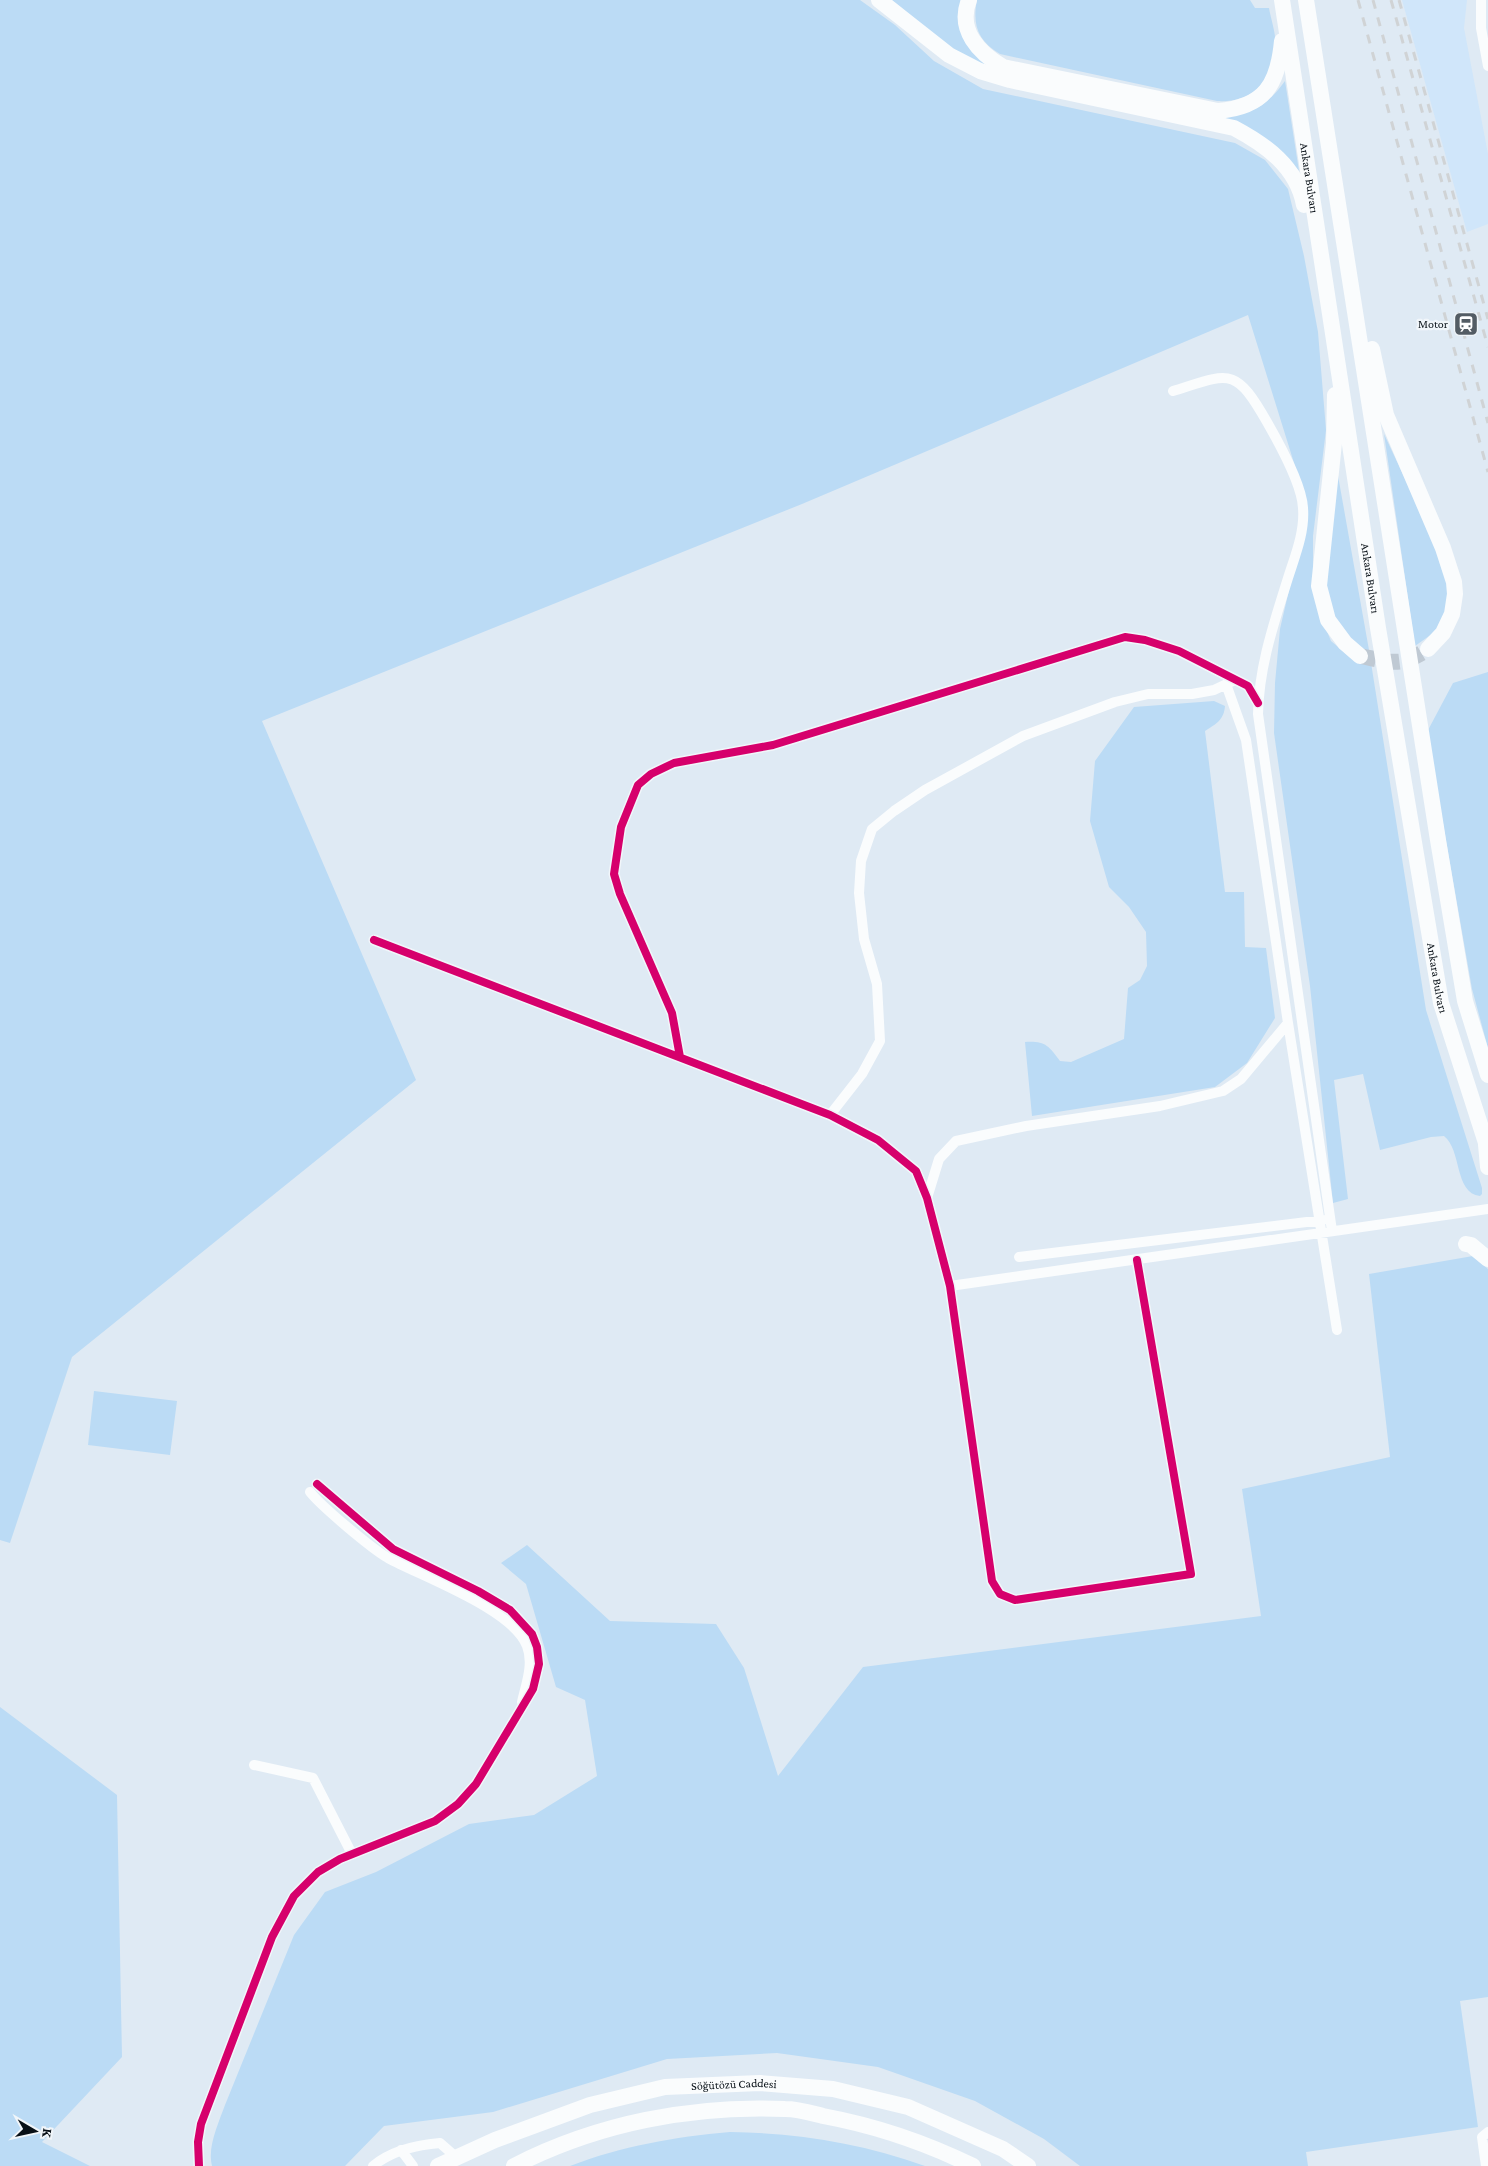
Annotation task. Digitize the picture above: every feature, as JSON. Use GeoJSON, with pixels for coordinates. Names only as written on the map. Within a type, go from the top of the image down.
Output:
{"type":"FeatureCollection","features":[{"type":"Feature","properties":{"kind":"main road"},"geometry":{"type":"LineString","coordinates":[[879,0],[949,55],[980,71],[1010,80],[1234,128],[1255,139],[1280,160],[1299,186],[1309,231],[1319,299],[1334,330],[1334,443],[1319,586],[1328,620],[1340,637],[1360,656]]}},
{"type":"Feature","properties":{"kind":"main road"},"geometry":{"type":"LineString","coordinates":[[968,0],[966,24],[973,42],[989,58],[1003,66],[1218,111],[1240,108],[1252,103],[1261,97],[1272,84],[1280,63],[1283,8]]}},
{"type":"Feature","properties":{"kind":"main road","name":"Ankara Bulvarı"},"geometry":{"type":"LineString","coordinates":[[1306,0],[1454,935],[1466,1001],[1488,1075]]}},
{"type":"Feature","properties":{"kind":"main road","name":"Ankara Bulvarı"},"geometry":{"type":"LineString","coordinates":[[1283,8],[1334,330],[1378,628],[1441,1003],[1487,1147],[1488,1167]]}},
{"type":"Feature","properties":{"kind":"main road"},"geometry":{"type":"LineString","coordinates":[[1339,205],[1357,260],[1379,389],[1386,415],[1443,548],[1454,582],[1455,594],[1452,614],[1443,633],[1428,648]]}},
{"type":"Feature","properties":{"kind":"main road"},"geometry":{"type":"LineString","coordinates":[[1466,1244],[1471,1245],[1488,1259]]}},
{"type":"Feature","properties":{"kind":"main road","name":"Söğütözü Caddesi"},"geometry":{"type":"LineString","coordinates":[[438,2166],[458,2161],[590,2105],[665,2087],[760,2083],[833,2089],[908,2107],[1004,2149],[1028,2166]]}},
{"type":"Feature","properties":{"kind":"main road","name":"Söğütözü Caddesi"},"geometry":{"type":"LineString","coordinates":[[514,2166],[611,2127],[686,2112],[787,2109],[868,2124],[934,2148],[973,2166]]}},
{"type":"Feature","properties":{"kind":"street"},"geometry":{"type":"LineString","coordinates":[[1481,0],[1481,28],[1488,66]]}},
{"type":"Feature","properties":{"kind":"street"},"geometry":{"type":"LineString","coordinates":[[1173,391],[1219,377],[1235,380],[1250,393],[1286,456],[1304,507],[1302,534],[1263,659],[1258,703],[1332,1231]]}},
{"type":"Feature","properties":{"kind":"street"},"geometry":{"type":"LineString","coordinates":[[680,1057],[672,1013],[620,894],[614,874],[621,827],[638,785],[651,774],[674,763],[773,745],[1124,637],[1145,640],[1179,651],[1230,682],[1248,686],[1258,703]]}},
{"type":"Feature","properties":{"kind":"street"},"geometry":{"type":"LineString","coordinates":[[1230,682],[1246,740],[1318,1221],[1337,1330]]}},
{"type":"Feature","properties":{"kind":"street"},"geometry":{"type":"LineString","coordinates":[[830,1115],[862,1074],[880,1041],[877,984],[864,940],[859,893],[860,861],[872,829],[925,790],[1023,736],[1115,702],[1148,694],[1192,694],[1214,690],[1230,682]]}},
{"type":"Feature","properties":{"kind":"street"},"geometry":{"type":"LineString","coordinates":[[374,940],[830,1115],[878,1140],[916,1171],[927,1198],[950,1286],[992,1581],[1000,1594],[1015,1600],[1191,1574],[1137,1260]]}},
{"type":"Feature","properties":{"kind":"street"},"geometry":{"type":"LineString","coordinates":[[927,1198],[939,1159],[956,1141],[1026,1126],[1160,1106],[1223,1091],[1241,1079],[1288,1023]]}},
{"type":"Feature","properties":{"kind":"street"},"geometry":{"type":"LineString","coordinates":[[950,1286],[1488,1209]]}},
{"type":"Feature","properties":{"kind":"street"},"geometry":{"type":"LineString","coordinates":[[1019,1257],[1330,1219]]}},
{"type":"Feature","properties":{"kind":"street"},"geometry":{"type":"LineString","coordinates":[[199,2166],[198,2142],[201,2124],[272,1937],[294,1896],[318,1872],[352,1854],[435,1821],[458,1804],[476,1784],[533,1689],[539,1664],[537,1647],[524,1622],[510,1610],[478,1591],[393,1549],[314,1488]]}},
{"type":"Feature","properties":{"kind":"street"},"geometry":{"type":"LineString","coordinates":[[254,1764],[313,1778],[352,1854]]}},
{"type":"Feature","properties":{"kind":"street"},"geometry":{"type":"LineString","coordinates":[[1486,2166],[1482,2137],[1488,2132]]}},
{"type":"Feature","properties":{"kind":"street"},"geometry":{"type":"LineString","coordinates":[[374,2166],[382,2158],[401,2150],[440,2143],[458,2161]]}},
{"type":"Feature","properties":{"kind":"street"},"geometry":{"type":"LineString","coordinates":[[401,2150],[413,2166]]}},
{"type":"Feature","properties":{"kind":"shaded area"},"geometry":{"type":"Polygon","coordinates":[[[0,0],[860,0],[895,25],[934,61],[983,89],[1235,143],[1265,160],[1288,189],[1304,256],[1318,332],[1326,430],[1313,536],[1313,590],[1331,641],[1357,663],[1328,602],[1326,579],[1337,470],[1369,650],[1426,1010],[1482,1188],[1482,1194],[1480,1196],[1472,1193],[1466,1187],[1454,1151],[1450,1142],[1444,1136],[1431,1137],[1380,1150],[1363,1074],[1334,1080],[1348,1199],[1333,1203],[1310,986],[1274,733],[1275,683],[1280,629],[1308,508],[1248,315],[802,504],[262,721],[416,1080],[72,1357],[10,1543],[0,1540],[0,0]]]}},
{"type":"Feature","properties":{"kind":"shaded area"},"geometry":{"type":"Polygon","coordinates":[[[892,0],[962,0],[993,71],[949,47],[892,0]]]}},
{"type":"Feature","properties":{"kind":"shaded area"},"geometry":{"type":"Polygon","coordinates":[[[977,0],[1250,0],[1255,8],[1269,8],[1275,38],[1273,59],[1264,80],[1250,94],[1230,101],[1217,101],[1000,54],[986,44],[978,32],[975,17],[977,0]]]}},
{"type":"Feature","properties":{"kind":"shaded area"},"geometry":{"type":"Polygon","coordinates":[[[1402,0],[1467,0],[1464,28],[1488,154],[1488,224],[1467,232],[1402,0]]]}},
{"type":"Feature","properties":{"kind":"shaded area"},"geometry":{"type":"Polygon","coordinates":[[[1285,81],[1299,171],[1270,142],[1251,130],[1213,115],[1236,115],[1254,110],[1270,99],[1285,81]]]}},
{"type":"Feature","properties":{"kind":"shaded area"},"geometry":{"type":"Polygon","coordinates":[[[1384,434],[1447,573],[1448,602],[1439,629],[1415,646],[1384,434]]]}},
{"type":"Feature","properties":{"kind":"shaded area"},"geometry":{"type":"Polygon","coordinates":[[[1488,672],[1488,1048],[1472,989],[1427,732],[1453,683],[1488,672]]]}},
{"type":"Feature","properties":{"kind":"shaded area"},"geometry":{"type":"Polygon","coordinates":[[[1214,701],[1225,706],[1223,715],[1219,721],[1205,731],[1225,892],[1244,892],[1245,947],[1266,948],[1275,1018],[1247,1063],[1215,1087],[1032,1116],[1025,1042],[1042,1043],[1060,1061],[1071,1062],[1124,1039],[1128,988],[1140,980],[1147,966],[1146,932],[1129,907],[1109,887],[1090,821],[1095,761],[1134,707],[1214,701]]]}},
{"type":"Feature","properties":{"kind":"shaded area"},"geometry":{"type":"Polygon","coordinates":[[[1473,1256],[1488,1269],[1488,1997],[1460,2001],[1478,2127],[1306,2152],[1308,2166],[1080,2166],[1044,2139],[975,2101],[878,2067],[777,2053],[667,2059],[493,2112],[384,2126],[345,2166],[212,2166],[212,2143],[217,2127],[294,1935],[325,1892],[376,1872],[469,1824],[534,1815],[597,1776],[585,1700],[556,1687],[526,1584],[501,1563],[527,1545],[610,1621],[716,1624],[744,1668],[778,1776],[863,1667],[1261,1616],[1242,1489],[1390,1457],[1369,1274],[1473,1256]]]}},
{"type":"Feature","properties":{"kind":"shaded area"},"geometry":{"type":"Polygon","coordinates":[[[94,1391],[177,1401],[170,1455],[88,1445],[94,1391]]]}},
{"type":"Feature","properties":{"kind":"shaded area"},"geometry":{"type":"Polygon","coordinates":[[[0,1707],[117,1795],[122,2057],[42,2142],[90,2166],[0,2166],[0,1707]]]}},
{"type":"Feature","properties":{"kind":"shaded area"},"geometry":{"type":"Polygon","coordinates":[[[730,2132],[780,2134],[853,2145],[925,2166],[570,2166],[609,2153],[649,2143],[730,2132]]]}},
{"type":"Feature","properties":{"kind":"tunnel"},"geometry":{"type":"LineString","coordinates":[[1360,656],[1395,662],[1410,659],[1428,649]]}},
{"type":"Feature","properties":{"kind":"railway"},"geometry":{"type":"LineString","coordinates":[[1358,0],[1488,472]]}},
{"type":"Feature","properties":{"kind":"railway"},"geometry":{"type":"LineString","coordinates":[[1373,0],[1488,423]]}},
{"type":"Feature","properties":{"kind":"railway"},"geometry":{"type":"LineString","coordinates":[[1391,0],[1488,347]]}},
{"type":"Feature","properties":{"kind":"railway"},"geometry":{"type":"LineString","coordinates":[[1399,0],[1488,319]]}},
{"type":"Feature","properties":{"kind":"cycle path"},"geometry":{"type":"LineString","coordinates":[[680,1057],[672,1013],[620,894],[614,874],[621,827],[638,785],[651,774],[674,763],[773,745],[1125,637],[1145,640],[1179,651],[1248,686],[1258,703]]}},
{"type":"Feature","properties":{"kind":"cycle path"},"geometry":{"type":"LineString","coordinates":[[374,940],[830,1115],[878,1140],[916,1171],[927,1198],[950,1286],[992,1581],[1000,1594],[1015,1600],[1191,1574],[1137,1260]]}},
{"type":"Feature","properties":{"kind":"cycle path"},"geometry":{"type":"LineString","coordinates":[[199,2166],[198,2142],[201,2124],[272,1937],[294,1896],[318,1872],[340,1859],[435,1821],[458,1804],[476,1784],[533,1689],[539,1664],[537,1647],[532,1634],[510,1610],[478,1591],[393,1549],[317,1484]]}},
{"type":"Feature","properties":{"kind":"place","name":"Motor"},"geometry":{"type":"Point","coordinates":[1466,324]}}]}
